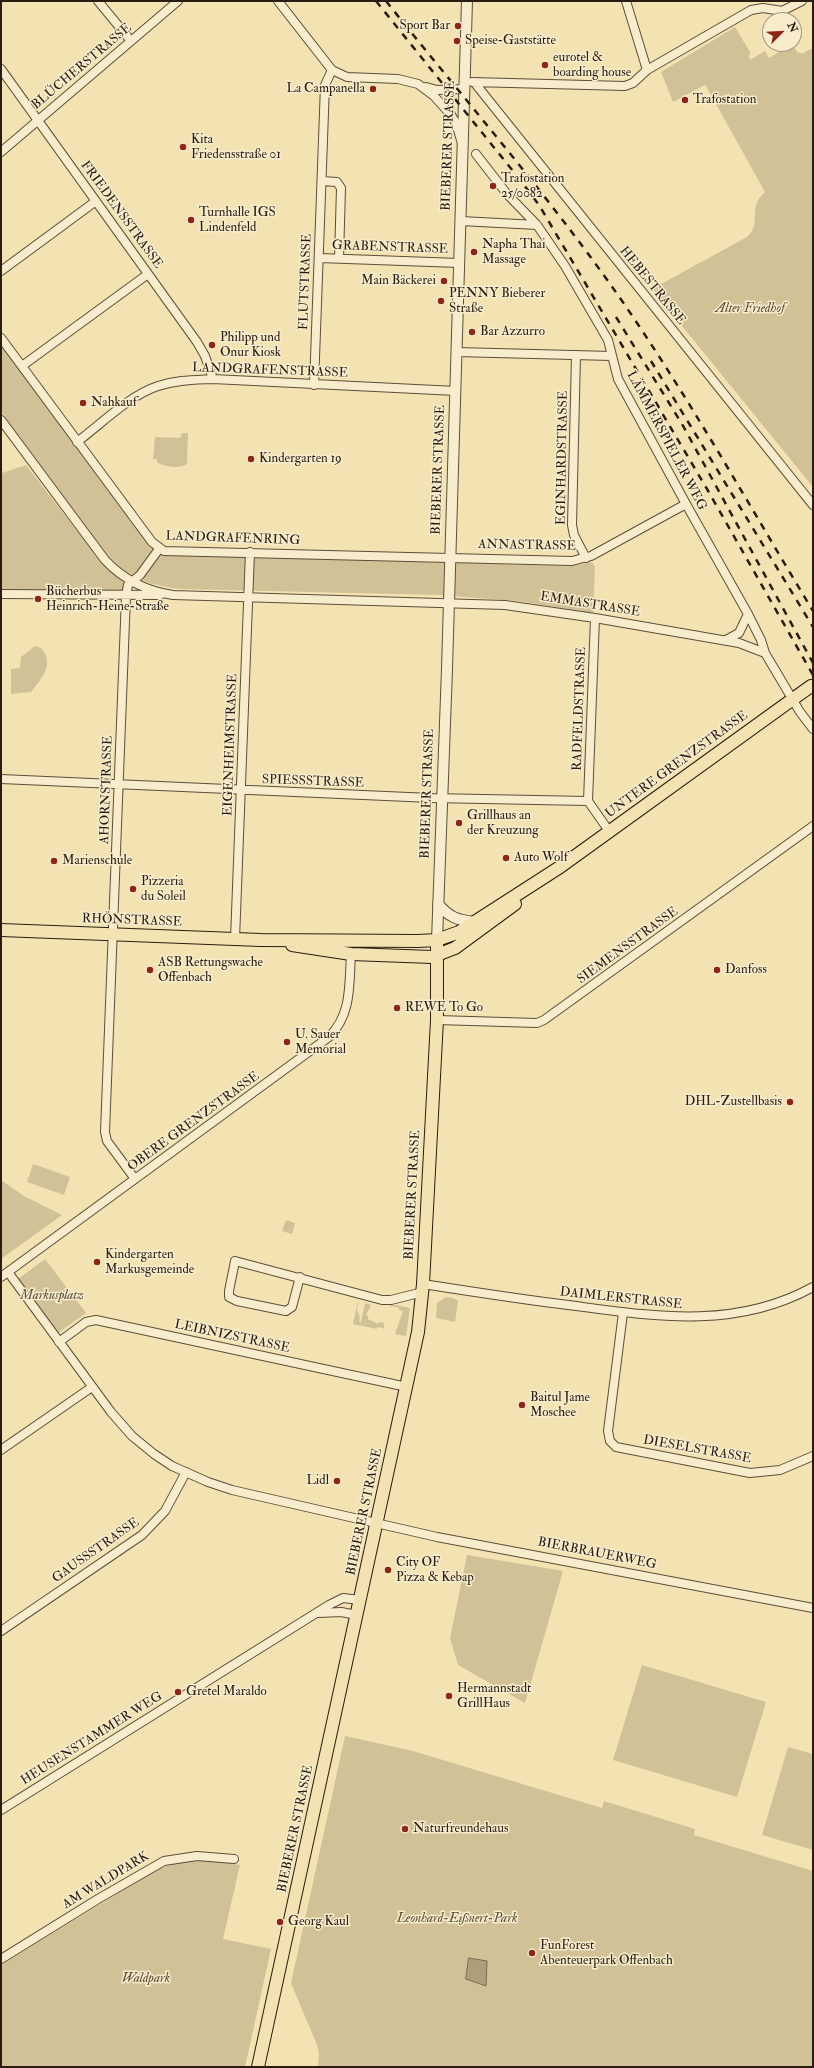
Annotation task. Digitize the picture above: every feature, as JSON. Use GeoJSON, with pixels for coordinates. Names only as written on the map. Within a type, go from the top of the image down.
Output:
{"type":"FeatureCollection","features":[{"type":"Feature","properties":{"kind":"main road","name":"UNTERE GRENZSTRASSE"},"geometry":{"type":"LineString","coordinates":[[437,956],[448,952],[464,942],[510,908],[560,867],[811,686]]}},
{"type":"Feature","properties":{"kind":"main road","name":"UNTERE GRENZSTRASSE"},"geometry":{"type":"LineString","coordinates":[[437,940],[459,932],[560,867]]}},
{"type":"Feature","properties":{"kind":"main road","name":"RHÖNSTRASSE"},"geometry":{"type":"LineString","coordinates":[[1,930],[261,940],[437,940]]}},
{"type":"Feature","properties":{"kind":"main road","name":"RHÖNSTRASSE"},"geometry":{"type":"LineString","coordinates":[[261,940],[351,954],[424,958],[437,956]]}},
{"type":"Feature","properties":{"kind":"main road","name":"BIEBERER STRASSE"},"geometry":{"type":"LineString","coordinates":[[258,2067],[378,1522],[418,1332],[423,1288],[437,1020],[437,940]]}},
{"type":"Feature","properties":{"kind":"street"},"geometry":{"type":"LineString","coordinates":[[98,1],[131,41]]}},
{"type":"Feature","properties":{"kind":"street","name":"BLÜCHERSTRASSE"},"geometry":{"type":"LineString","coordinates":[[1,152],[178,1]]}},
{"type":"Feature","properties":{"kind":"street"},"geometry":{"type":"LineString","coordinates":[[278,1],[332,70],[347,77],[407,80],[421,86],[437,90],[468,84],[620,87],[629,85],[647,70],[751,10],[770,5],[787,9],[802,1]]}},
{"type":"Feature","properties":{"kind":"street","name":"BIEBERER STRASSE"},"geometry":{"type":"LineString","coordinates":[[437,940],[451,557],[462,149],[468,84],[467,1]]}},
{"type":"Feature","properties":{"kind":"street"},"geometry":{"type":"LineString","coordinates":[[626,1],[647,70]]}},
{"type":"Feature","properties":{"kind":"street","name":"FRIEDENSSTRASSE"},"geometry":{"type":"LineString","coordinates":[[1,69],[198,342],[205,356],[213,379]]}},
{"type":"Feature","properties":{"kind":"street","name":"FLUTSTRASSE"},"geometry":{"type":"LineString","coordinates":[[314,384],[325,85],[332,70]]}},
{"type":"Feature","properties":{"kind":"street","name":"HEBESTRASSE"},"geometry":{"type":"LineString","coordinates":[[468,84],[813,504]]}},
{"type":"Feature","properties":{"kind":"street"},"geometry":{"type":"LineString","coordinates":[[421,86],[434,96],[451,115],[458,128],[462,149]]}},
{"type":"Feature","properties":{"kind":"street","name":"LÄMMERSPIELER WEG"},"geometry":{"type":"LineString","coordinates":[[476,154],[510,197],[537,225],[565,266],[608,340],[618,379],[748,614],[761,640],[765,653],[792,699],[813,729]]}},
{"type":"Feature","properties":{"kind":"street"},"geometry":{"type":"LineString","coordinates":[[322,181],[337,182],[341,188],[338,258]]}},
{"type":"Feature","properties":{"kind":"street"},"geometry":{"type":"LineString","coordinates":[[1,271],[96,201]]}},
{"type":"Feature","properties":{"kind":"street"},"geometry":{"type":"LineString","coordinates":[[461,221],[537,225]]}},
{"type":"Feature","properties":{"kind":"street","name":"GRABENSTRASSE"},"geometry":{"type":"LineString","coordinates":[[319,258],[460,263]]}},
{"type":"Feature","properties":{"kind":"street"},"geometry":{"type":"LineString","coordinates":[[22,366],[148,274]]}},
{"type":"Feature","properties":{"kind":"street","name":"LANDGRAFENRING"},"geometry":{"type":"LineString","coordinates":[[1,338],[77,442],[152,542],[159,549],[168,552],[250,552],[451,557]]}},
{"type":"Feature","properties":{"kind":"street"},"geometry":{"type":"LineString","coordinates":[[456,352],[612,356]]}},
{"type":"Feature","properties":{"kind":"street","name":"EGINHARDSTRASSE"},"geometry":{"type":"LineString","coordinates":[[576,355],[572,525],[574,535],[586,558]]}},
{"type":"Feature","properties":{"kind":"street","name":"LANDGRAFENSTRASSE"},"geometry":{"type":"LineString","coordinates":[[77,442],[146,391],[180,381],[213,379],[456,391]]}},
{"type":"Feature","properties":{"kind":"street"},"geometry":{"type":"LineString","coordinates":[[1,420],[99,552],[112,567],[131,582],[149,590],[166,594]]}},
{"type":"Feature","properties":{"kind":"street","name":"ANNASTRASSE"},"geometry":{"type":"LineString","coordinates":[[451,557],[572,561],[586,558],[686,504]]}},
{"type":"Feature","properties":{"kind":"street","name":"AHORNSTRASSE"},"geometry":{"type":"LineString","coordinates":[[135,1180],[110,1147],[105,1132],[126,596],[127,587],[140,574],[159,549]]}},
{"type":"Feature","properties":{"kind":"street","name":"EIGENHEIMSTRASSE"},"geometry":{"type":"LineString","coordinates":[[235,939],[242,791],[250,552]]}},
{"type":"Feature","properties":{"kind":"street"},"geometry":{"type":"LineString","coordinates":[[1,594],[126,596],[166,594],[449,603]]}},
{"type":"Feature","properties":{"kind":"street","name":"EMMASTRASSE"},"geometry":{"type":"LineString","coordinates":[[449,603],[517,606],[595,618],[726,640],[747,645],[765,653]]}},
{"type":"Feature","properties":{"kind":"street"},"geometry":{"type":"LineString","coordinates":[[726,640],[740,632],[748,614]]}},
{"type":"Feature","properties":{"kind":"street","name":"RADFELDSTRASSE"},"geometry":{"type":"LineString","coordinates":[[588,801],[595,618]]}},
{"type":"Feature","properties":{"kind":"street","name":"SPIESSSTRASSE"},"geometry":{"type":"LineString","coordinates":[[1,780],[242,791],[442,798],[588,801]]}},
{"type":"Feature","properties":{"kind":"street"},"geometry":{"type":"LineString","coordinates":[[588,801],[609,831]]}},
{"type":"Feature","properties":{"kind":"street","name":"SIEMENSSTRASSE"},"geometry":{"type":"LineString","coordinates":[[437,1020],[537,1023],[544,1020],[813,826]]}},
{"type":"Feature","properties":{"kind":"street"},"geometry":{"type":"LineString","coordinates":[[438,904],[447,914],[455,919],[474,922]]}},
{"type":"Feature","properties":{"kind":"street","name":"OBERE GRENZSTRASSE"},"geometry":{"type":"LineString","coordinates":[[4,1275],[333,1033],[342,1021],[348,1005],[351,954]]}},
{"type":"Feature","properties":{"kind":"street"},"geometry":{"type":"LineString","coordinates":[[300,1277],[292,1307],[286,1311],[237,1301],[230,1297],[228,1291],[235,1261],[300,1277],[382,1300],[391,1300],[423,1288]]}},
{"type":"Feature","properties":{"kind":"street","name":"BIERBRAUERWEG"},"geometry":{"type":"LineString","coordinates":[[4,1275],[59,1342],[120,1423],[137,1440],[160,1458],[186,1472],[232,1490],[444,1538],[813,1608]]}},
{"type":"Feature","properties":{"kind":"street","name":"DAIMLERSTRASSE"},"geometry":{"type":"LineString","coordinates":[[423,1288],[622,1313],[667,1317],[710,1317],[763,1307],[813,1287]]}},
{"type":"Feature","properties":{"kind":"street","name":"DIESELSTRASSE"},"geometry":{"type":"LineString","coordinates":[[622,1313],[608,1431],[610,1441],[616,1447],[750,1473],[780,1470],[813,1456]]}},
{"type":"Feature","properties":{"kind":"street","name":"LEIBNIZSTRASSE"},"geometry":{"type":"LineString","coordinates":[[59,1342],[86,1322],[96,1320],[407,1387]]}},
{"type":"Feature","properties":{"kind":"street"},"geometry":{"type":"LineString","coordinates":[[1,1450],[92,1387]]}},
{"type":"Feature","properties":{"kind":"street","name":"GAUSSSTRASSE"},"geometry":{"type":"LineString","coordinates":[[1,1631],[142,1535],[165,1511],[186,1472]]}},
{"type":"Feature","properties":{"kind":"street","name":"HEUSENSTAMMER WEG"},"geometry":{"type":"LineString","coordinates":[[1,1810],[329,1605],[344,1598],[360,1600]]}},
{"type":"Feature","properties":{"kind":"street","name":"HEUSENSTAMMER WEG"},"geometry":{"type":"LineString","coordinates":[[318,1613],[341,1612],[357,1615]]}},
{"type":"Feature","properties":{"kind":"street","name":"AM WALDPARK"},"geometry":{"type":"LineString","coordinates":[[1,1959],[105,1895],[164,1861],[197,1856],[234,1859]]}},
{"type":"Feature","properties":{"kind":"green space","name":"Alter Friedhof"},"geometry":{"type":"Polygon","coordinates":[[[735,27],[750,52],[750,60],[763,52],[766,52],[769,58],[779,52],[800,52],[801,54],[813,48],[813,487],[652,289],[747,237],[752,232],[754,226],[756,204],[765,192],[706,86],[705,85],[673,102],[661,72],[735,27]]]}},
{"type":"Feature","properties":{"kind":"green space"},"geometry":{"type":"Polygon","coordinates":[[[1,343],[151,547],[162,555],[572,566],[592,562],[595,567],[593,613],[518,601],[438,595],[181,589],[157,585],[137,578],[120,566],[102,549],[1,412],[1,343]]]}},
{"type":"Feature","properties":{"kind":"green space"},"geometry":{"type":"Polygon","coordinates":[[[182,433],[188,433],[187,464],[176,467],[167,466],[157,462],[157,459],[153,459],[155,437],[180,438],[182,433]]]}},
{"type":"Feature","properties":{"kind":"green space"},"geometry":{"type":"Polygon","coordinates":[[[26,465],[91,549],[111,572],[122,580],[124,586],[122,591],[1,590],[2,473],[26,465]]]}},
{"type":"Feature","properties":{"kind":"green space"},"geometry":{"type":"Polygon","coordinates":[[[35,646],[41,648],[47,660],[47,665],[43,676],[31,692],[11,694],[11,669],[20,668],[21,657],[35,646]]]}},
{"type":"Feature","properties":{"kind":"green space"},"geometry":{"type":"Polygon","coordinates":[[[33,1164],[70,1177],[64,1195],[27,1182],[33,1164]]]}},
{"type":"Feature","properties":{"kind":"green space"},"geometry":{"type":"Polygon","coordinates":[[[1,1180],[24,1196],[62,1215],[1,1259],[1,1180]]]}},
{"type":"Feature","properties":{"kind":"green space"},"geometry":{"type":"Polygon","coordinates":[[[286,1220],[295,1223],[292,1234],[282,1231],[286,1220]]]}},
{"type":"Feature","properties":{"kind":"green space","name":"Markusplatz"},"geometry":{"type":"Polygon","coordinates":[[[45,1259],[86,1313],[58,1333],[18,1279],[45,1259]]]}},
{"type":"Feature","properties":{"kind":"green space"},"geometry":{"type":"Polygon","coordinates":[[[359,1296],[357,1309],[360,1318],[359,1322],[361,1322],[365,1303],[371,1305],[366,1315],[368,1316],[368,1319],[378,1324],[379,1322],[384,1323],[384,1328],[387,1329],[377,1327],[377,1329],[353,1324],[359,1296]]]}},
{"type":"Feature","properties":{"kind":"green space"},"geometry":{"type":"Polygon","coordinates":[[[446,1297],[453,1298],[458,1301],[455,1322],[436,1318],[437,1303],[446,1297]]]}},
{"type":"Feature","properties":{"kind":"green space"},"geometry":{"type":"Polygon","coordinates":[[[391,1304],[410,1308],[406,1336],[395,1334],[403,1311],[392,1306],[390,1308],[391,1304]]]}},
{"type":"Feature","properties":{"kind":"green space"},"geometry":{"type":"Polygon","coordinates":[[[467,1555],[563,1571],[525,1703],[458,1665],[450,1638],[467,1555]]]}},
{"type":"Feature","properties":{"kind":"green space"},"geometry":{"type":"Polygon","coordinates":[[[642,1665],[766,1702],[737,1797],[613,1760],[642,1665]]]}},
{"type":"Feature","properties":{"kind":"green space","name":"Leonhard-Eißnert-Park"},"geometry":{"type":"Polygon","coordinates":[[[345,1736],[413,1751],[602,1808],[604,1801],[695,1829],[694,1835],[813,1871],[813,2067],[318,2067],[319,2053],[317,2045],[291,1983],[345,1736]]]}},
{"type":"Feature","properties":{"kind":"green space"},"geometry":{"type":"Polygon","coordinates":[[[788,1747],[813,1754],[813,1850],[762,1835],[788,1747]]]}},
{"type":"Feature","properties":{"kind":"green space","name":"Waldpark"},"geometry":{"type":"Polygon","coordinates":[[[215,1859],[240,1865],[223,1939],[271,1949],[245,2067],[1,2067],[1,1965],[153,1872],[169,1865],[183,1862],[215,1859]]]}},
{"type":"Feature","properties":{"kind":"shaded area"},"geometry":{"type":"Polygon","coordinates":[[[469,1958],[487,1961],[486,1986],[466,1979],[469,1958]]]}},
{"type":"Feature","properties":{"kind":"railway"},"geometry":{"type":"LineString","coordinates":[[376,1],[539,205],[707,489],[813,675]]}},
{"type":"Feature","properties":{"kind":"railway"},"geometry":{"type":"LineString","coordinates":[[386,1],[535,185],[620,298],[671,375],[813,611]]}},
{"type":"Feature","properties":{"kind":"railway"},"geometry":{"type":"LineString","coordinates":[[616,317],[682,424],[813,663]]}},
{"type":"Feature","properties":{"kind":"railway"},"geometry":{"type":"LineString","coordinates":[[651,361],[813,627]]}},
{"type":"Feature","properties":{"kind":"place","name":"Sport Bar"},"geometry":{"type":"Point","coordinates":[458,26]}},
{"type":"Feature","properties":{"kind":"place","name":"Speise-Gaststätte"},"geometry":{"type":"Point","coordinates":[457,41]}},
{"type":"Feature","properties":{"kind":"place","name":"eurotel & boarding house"},"geometry":{"type":"Point","coordinates":[545,65]}},
{"type":"Feature","properties":{"kind":"place","name":"La Campanella"},"geometry":{"type":"Point","coordinates":[373,89]}},
{"type":"Feature","properties":{"kind":"place","name":"Trafostation"},"geometry":{"type":"Point","coordinates":[685,100]}},
{"type":"Feature","properties":{"kind":"place","name":"Kita Friedensstraße 01"},"geometry":{"type":"Point","coordinates":[183,147]}},
{"type":"Feature","properties":{"kind":"place","name":"Trafostation 25/0082"},"geometry":{"type":"Point","coordinates":[493,186]}},
{"type":"Feature","properties":{"kind":"place","name":"Turnhalle IGS Lindenfeld"},"geometry":{"type":"Point","coordinates":[191,220]}},
{"type":"Feature","properties":{"kind":"place","name":"Napha Thai Massage"},"geometry":{"type":"Point","coordinates":[474,252]}},
{"type":"Feature","properties":{"kind":"place","name":"Main Bäckerei"},"geometry":{"type":"Point","coordinates":[444,281]}},
{"type":"Feature","properties":{"kind":"place","name":"PENNY Bieberer Straße"},"geometry":{"type":"Point","coordinates":[441,301]}},
{"type":"Feature","properties":{"kind":"place","name":"Bar Azzurro"},"geometry":{"type":"Point","coordinates":[472,332]}},
{"type":"Feature","properties":{"kind":"place","name":"Philipp und Onur Kiosk"},"geometry":{"type":"Point","coordinates":[212,345]}},
{"type":"Feature","properties":{"kind":"place","name":"Nahkauf"},"geometry":{"type":"Point","coordinates":[83,403]}},
{"type":"Feature","properties":{"kind":"place","name":"Kindergarten 19"},"geometry":{"type":"Point","coordinates":[251,459]}},
{"type":"Feature","properties":{"kind":"place","name":"Bücherbus Heinrich-Heine-Straße"},"geometry":{"type":"Point","coordinates":[38,599]}},
{"type":"Feature","properties":{"kind":"place","name":"Grillhaus an der Kreuzung"},"geometry":{"type":"Point","coordinates":[459,823]}},
{"type":"Feature","properties":{"kind":"place","name":"Auto Wolf"},"geometry":{"type":"Point","coordinates":[506,858]}},
{"type":"Feature","properties":{"kind":"place","name":"Marienschule"},"geometry":{"type":"Point","coordinates":[54,861]}},
{"type":"Feature","properties":{"kind":"place","name":"Pizzeria du Soleil"},"geometry":{"type":"Point","coordinates":[133,889]}},
{"type":"Feature","properties":{"kind":"place","name":"ASB Rettungswache Offenbach"},"geometry":{"type":"Point","coordinates":[150,970]}},
{"type":"Feature","properties":{"kind":"place","name":"Danfoss"},"geometry":{"type":"Point","coordinates":[717,970]}},
{"type":"Feature","properties":{"kind":"place","name":"REWE To Go"},"geometry":{"type":"Point","coordinates":[397,1008]}},
{"type":"Feature","properties":{"kind":"place","name":"U. Sauer Memorial"},"geometry":{"type":"Point","coordinates":[287,1042]}},
{"type":"Feature","properties":{"kind":"place","name":"DHL-Zustellbasis"},"geometry":{"type":"Point","coordinates":[790,1102]}},
{"type":"Feature","properties":{"kind":"place","name":"Kindergarten Markusgemeinde"},"geometry":{"type":"Point","coordinates":[97,1262]}},
{"type":"Feature","properties":{"kind":"place","name":"Baitul Jame Moschee"},"geometry":{"type":"Point","coordinates":[522,1405]}},
{"type":"Feature","properties":{"kind":"place","name":"Lidl"},"geometry":{"type":"Point","coordinates":[337,1481]}},
{"type":"Feature","properties":{"kind":"place","name":"City OF Pizza & Kebap"},"geometry":{"type":"Point","coordinates":[388,1570]}},
{"type":"Feature","properties":{"kind":"place","name":"Gretel Maraldo"},"geometry":{"type":"Point","coordinates":[178,1692]}},
{"type":"Feature","properties":{"kind":"place","name":"Hermannstadt GrillHaus"},"geometry":{"type":"Point","coordinates":[449,1696]}},
{"type":"Feature","properties":{"kind":"place","name":"Naturfreundehaus"},"geometry":{"type":"Point","coordinates":[405,1829]}},
{"type":"Feature","properties":{"kind":"place","name":"Georg Kaul"},"geometry":{"type":"Point","coordinates":[280,1922]}},
{"type":"Feature","properties":{"kind":"place","name":"FunForest Abenteuerpark Offenbach"},"geometry":{"type":"Point","coordinates":[532,1953]}}]}
